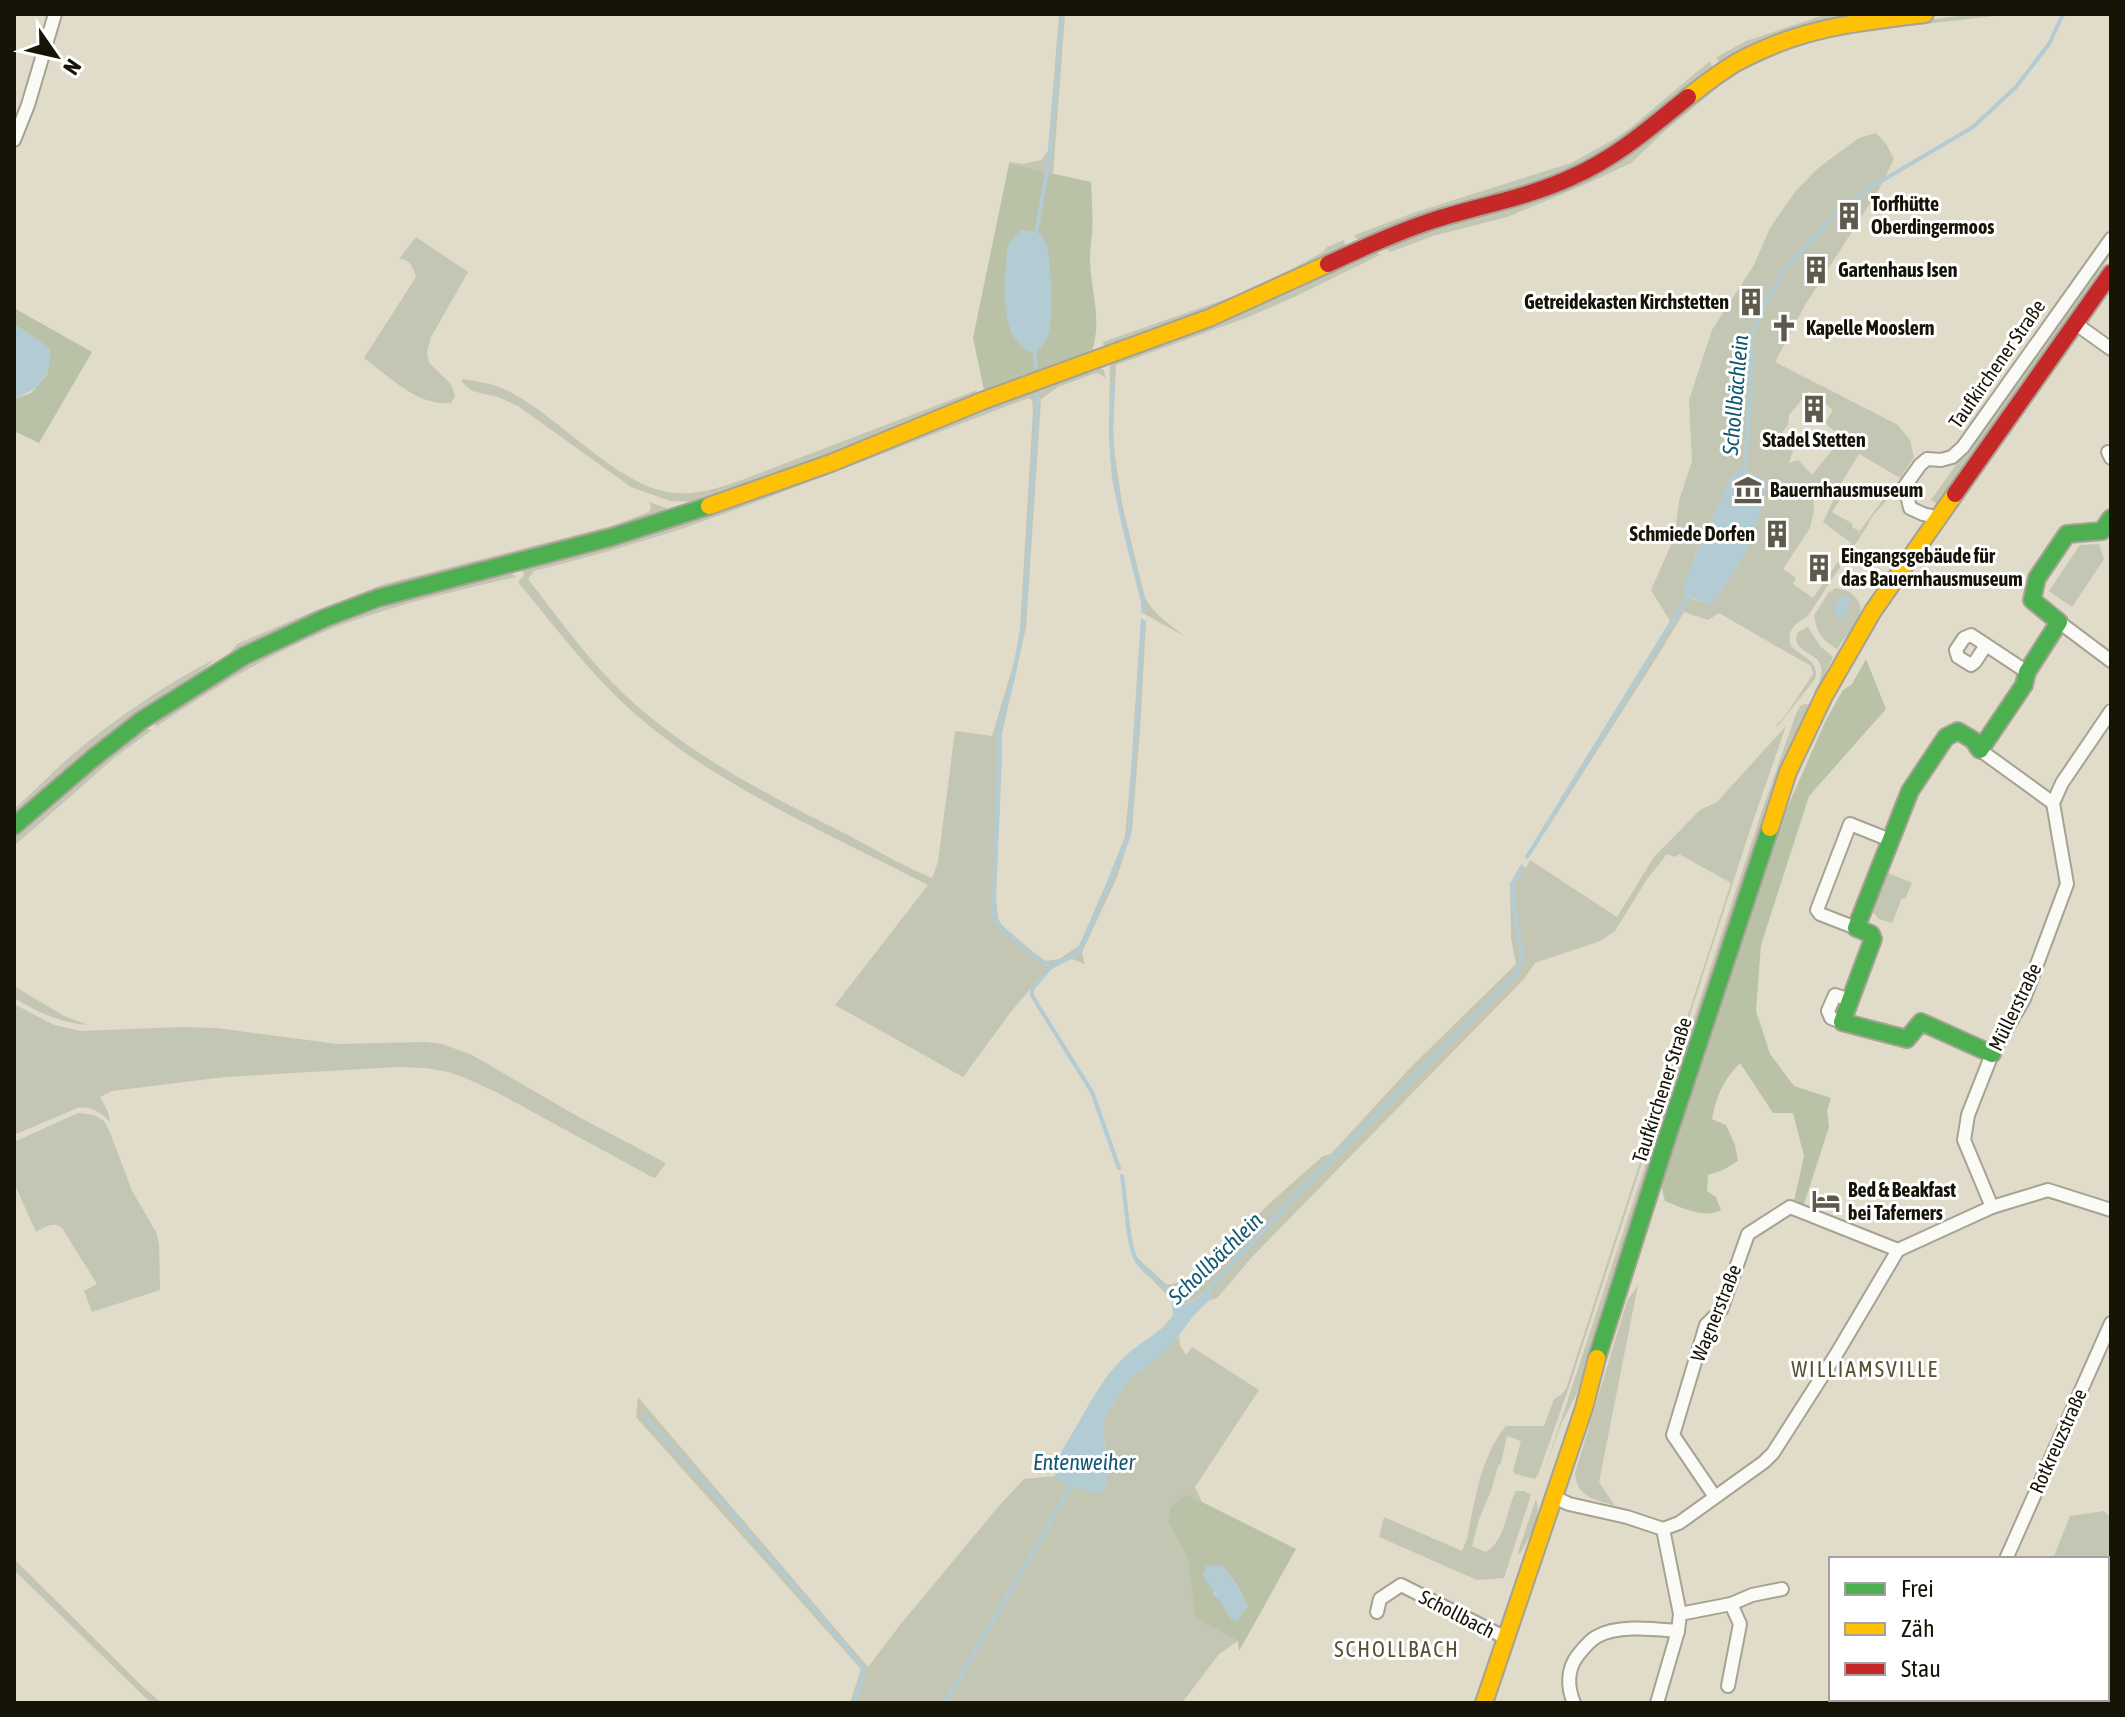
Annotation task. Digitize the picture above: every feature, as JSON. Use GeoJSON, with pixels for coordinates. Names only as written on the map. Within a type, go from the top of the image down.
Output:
{"type":"FeatureCollection","features":[{"type":"Feature","properties":{"kind":"main road"},"geometry":{"type":"LineString","coordinates":[[14,826],[115,739],[154,712],[244,656],[325,618],[378,598],[612,537],[831,463],[982,401],[1209,318],[1396,234],[1571,178],[1619,152],[1714,77],[1777,43],[1854,22],[1925,14]]}},
{"type":"Feature","properties":{"kind":"main road","name":"Taufkirchener Straße"},"geometry":{"type":"LineString","coordinates":[[1484,1703],[1584,1408],[1601,1345],[1788,772],[1824,696],[1873,611],[2111,273]]}},
{"type":"Feature","properties":{"kind":"main road"},"geometry":{"type":"LineString","coordinates":[[1992,1054],[1921,1022],[1907,1039],[1842,1022],[1873,939],[1871,934],[1856,928],[1910,791],[1946,737],[1958,731],[1973,740],[1980,750],[2024,685],[2027,672],[2059,622],[2032,600],[2037,578],[2067,534],[2102,531],[2111,518]]}},
{"type":"Feature","properties":{"kind":"street"},"geometry":{"type":"LineString","coordinates":[[14,140],[28,105],[55,14]]}},
{"type":"Feature","properties":{"kind":"street","name":"Taufkirchener Straße"},"geometry":{"type":"LineString","coordinates":[[1939,518],[1910,508],[1905,486],[1927,459],[1952,457],[1963,447],[2111,239]]}},
{"type":"Feature","properties":{"kind":"street"},"geometry":{"type":"LineString","coordinates":[[2076,324],[2111,349]]}},
{"type":"Feature","properties":{"kind":"street"},"geometry":{"type":"LineString","coordinates":[[2059,622],[2111,661]]}},
{"type":"Feature","properties":{"kind":"street"},"geometry":{"type":"LineString","coordinates":[[1986,645],[2027,672]]}},
{"type":"Feature","properties":{"kind":"street"},"geometry":{"type":"LineString","coordinates":[[1980,750],[2053,803],[2062,783],[2111,711]]}},
{"type":"Feature","properties":{"kind":"street","name":"Müllerstraße"},"geometry":{"type":"LineString","coordinates":[[1992,1207],[1964,1140],[1968,1115],[1992,1054],[2024,999],[2067,884],[2053,803]]}},
{"type":"Feature","properties":{"kind":"street"},"geometry":{"type":"LineString","coordinates":[[1856,928],[1817,910],[1850,824],[1890,840]]}},
{"type":"Feature","properties":{"kind":"street"},"geometry":{"type":"LineString","coordinates":[[1554,1497],[1569,1504],[1663,1529],[1679,1523],[1773,1453],[1898,1250],[1992,1207],[2048,1190],[2111,1210]]}},
{"type":"Feature","properties":{"kind":"street","name":"Wagnerstraße"},"geometry":{"type":"LineString","coordinates":[[1715,1497],[1673,1435],[1706,1325],[1721,1310],[1748,1234],[1790,1207],[1898,1250]]}},
{"type":"Feature","properties":{"kind":"street","name":"Rotkreuzstraße"},"geometry":{"type":"LineString","coordinates":[[2007,1557],[2111,1323]]}},
{"type":"Feature","properties":{"kind":"street"},"geometry":{"type":"LineString","coordinates":[[1657,1703],[1680,1614],[1663,1529]]}},
{"type":"Feature","properties":{"kind":"street","name":"Schollbach"},"geometry":{"type":"LineString","coordinates":[[1377,1612],[1380,1599],[1401,1585],[1506,1638]]}},
{"type":"Feature","properties":{"kind":"street"},"geometry":{"type":"LineString","coordinates":[[1680,1614],[1731,1604],[1752,1595],[1782,1589]]}},
{"type":"Feature","properties":{"kind":"street"},"geometry":{"type":"LineString","coordinates":[[1728,1686],[1740,1624],[1731,1604]]}},
{"type":"Feature","properties":{"kind":"street"},"geometry":{"type":"LineString","coordinates":[[1574,1703],[1569,1683],[1570,1669],[1584,1648],[1597,1637],[1639,1628],[1678,1631]]}},
{"type":"Feature","properties":{"kind":"green space"},"geometry":{"type":"Polygon","coordinates":[[[1059,14],[1065,14],[1053,174],[1009,162],[1023,164],[1041,160],[1048,151],[1059,14]]]}},
{"type":"Feature","properties":{"kind":"green space"},"geometry":{"type":"Polygon","coordinates":[[[1869,14],[1726,62],[1718,61],[1717,57],[1746,41],[1824,15],[1869,14]]]}},
{"type":"Feature","properties":{"kind":"green space"},"geometry":{"type":"Polygon","coordinates":[[[1973,14],[2012,14],[1842,34],[1796,46],[1742,71],[1721,85],[1631,163],[1507,217],[1433,236],[1390,252],[1384,247],[1541,196],[1724,79],[1775,51],[1830,33],[1973,14]]]}},
{"type":"Feature","properties":{"kind":"green space"},"geometry":{"type":"Polygon","coordinates":[[[1710,61],[1713,69],[1667,107],[1620,144],[1586,163],[1503,195],[1361,240],[1355,238],[1355,235],[1416,212],[1571,163],[1629,129],[1710,61]]]}},
{"type":"Feature","properties":{"kind":"green space"},"geometry":{"type":"Polygon","coordinates":[[[1876,133],[1894,159],[1878,191],[1805,305],[1775,362],[1898,425],[1910,440],[1914,457],[1900,478],[1859,454],[1837,490],[1820,487],[1813,498],[1810,528],[1783,569],[1796,578],[1793,584],[1813,598],[1851,543],[1823,522],[1835,497],[1840,500],[1832,512],[1853,524],[1852,527],[1859,531],[1856,536],[1894,485],[1889,497],[1807,617],[1790,632],[1791,646],[1813,664],[1815,679],[1777,727],[1813,674],[1811,666],[1719,613],[1708,620],[1684,612],[1528,859],[1525,857],[1670,621],[1651,590],[1675,536],[1679,501],[1692,461],[1689,400],[1712,330],[1754,265],[1770,228],[1795,192],[1817,169],[1859,138],[1876,133]],[[1809,391],[1789,415],[1782,437],[1792,444],[1789,463],[1798,460],[1812,475],[1842,438],[1825,423],[1833,410],[1809,391]],[[1744,469],[1730,479],[1689,573],[1688,597],[1709,605],[1740,562],[1759,515],[1765,482],[1744,469]]]}},
{"type":"Feature","properties":{"kind":"green space"},"geometry":{"type":"Polygon","coordinates":[[[1009,164],[1091,182],[1090,260],[1096,330],[1091,355],[985,395],[973,338],[1009,164]],[[1008,244],[1005,305],[1049,333],[1051,283],[1008,244]]]}},
{"type":"Feature","properties":{"kind":"green space"},"geometry":{"type":"Polygon","coordinates":[[[416,237],[468,272],[431,337],[427,352],[429,363],[451,384],[455,396],[451,403],[439,403],[416,395],[364,358],[416,277],[410,264],[399,259],[416,237]]]}},
{"type":"Feature","properties":{"kind":"green space"},"geometry":{"type":"Polygon","coordinates":[[[1344,240],[1346,248],[1231,302],[1104,349],[1103,342],[1234,296],[1344,240]]]}},
{"type":"Feature","properties":{"kind":"green space"},"geometry":{"type":"Polygon","coordinates":[[[2111,246],[2111,254],[1946,496],[1939,505],[1931,500],[2111,246]]]}},
{"type":"Feature","properties":{"kind":"green space"},"geometry":{"type":"Polygon","coordinates":[[[1373,251],[1380,255],[1292,298],[1116,365],[1115,456],[1122,504],[1145,598],[1158,615],[1184,636],[1141,612],[1141,600],[1112,479],[1110,361],[1256,306],[1373,251]]]}},
{"type":"Feature","properties":{"kind":"green space"},"geometry":{"type":"Polygon","coordinates":[[[14,308],[92,352],[39,443],[14,431],[14,399],[31,393],[47,375],[49,348],[14,324],[14,308]]]}},
{"type":"Feature","properties":{"kind":"green space"},"geometry":{"type":"Polygon","coordinates":[[[1095,367],[1103,369],[1106,378],[1098,373],[1093,374],[1058,387],[1041,399],[1026,627],[1001,738],[996,897],[998,919],[1004,928],[1046,961],[1059,959],[1079,946],[1125,836],[1141,618],[1146,622],[1132,830],[1117,877],[1084,948],[1085,964],[1072,959],[1043,974],[963,1077],[835,1005],[928,885],[776,808],[668,740],[603,683],[518,582],[524,575],[521,567],[787,487],[1095,367]],[[1029,398],[698,523],[534,571],[528,579],[612,682],[676,737],[759,789],[932,878],[938,862],[955,731],[992,736],[1016,656],[1032,400],[1029,398]]]}},
{"type":"Feature","properties":{"kind":"green space"},"geometry":{"type":"Polygon","coordinates":[[[462,379],[499,387],[525,400],[632,479],[676,493],[710,490],[742,480],[977,390],[976,395],[774,478],[697,502],[670,501],[631,487],[518,406],[472,391],[462,379]]]}},
{"type":"Feature","properties":{"kind":"green space"},"geometry":{"type":"Polygon","coordinates":[[[649,502],[666,508],[666,513],[411,581],[227,657],[237,644],[384,584],[611,526],[649,512],[649,502]]]}},
{"type":"Feature","properties":{"kind":"green space"},"geometry":{"type":"Polygon","coordinates":[[[2099,544],[2104,559],[2072,607],[2049,591],[2080,545],[2099,544]]]}},
{"type":"Feature","properties":{"kind":"green space"},"geometry":{"type":"Polygon","coordinates":[[[508,570],[516,577],[408,604],[319,634],[247,670],[156,727],[153,720],[285,643],[396,600],[508,570]]]}},
{"type":"Feature","properties":{"kind":"green space"},"geometry":{"type":"Polygon","coordinates":[[[1836,588],[1852,594],[1861,609],[1857,622],[1837,649],[1821,636],[1814,616],[1828,593],[1836,588]]]}},
{"type":"Feature","properties":{"kind":"green space"},"geometry":{"type":"Polygon","coordinates":[[[1808,627],[1820,646],[1833,657],[1816,694],[1821,667],[1796,640],[1798,632],[1808,627]]]}},
{"type":"Feature","properties":{"kind":"green space"},"geometry":{"type":"Polygon","coordinates":[[[215,659],[14,819],[14,809],[89,741],[159,691],[215,659]]]}},
{"type":"Feature","properties":{"kind":"green space"},"geometry":{"type":"Polygon","coordinates":[[[1866,659],[1886,709],[1809,796],[1761,945],[1756,1011],[1770,1054],[1794,1086],[1831,1098],[1827,1111],[1829,1127],[1803,1207],[1794,1201],[1804,1156],[1793,1113],[1773,1113],[1740,1063],[1722,1088],[1712,1119],[1726,1125],[1738,1161],[1708,1175],[1707,1191],[1716,1197],[1721,1210],[1701,1213],[1686,1209],[1665,1201],[1662,1177],[1771,844],[1826,720],[1866,659]]]}},
{"type":"Feature","properties":{"kind":"green space"},"geometry":{"type":"Polygon","coordinates":[[[1805,704],[1811,705],[1800,723],[1778,778],[1577,1393],[1561,1424],[1544,1472],[1762,811],[1796,714],[1805,704]]]}},
{"type":"Feature","properties":{"kind":"green space"},"geometry":{"type":"Polygon","coordinates":[[[1786,726],[1538,1475],[1535,1479],[1515,1474],[1513,1471],[1521,1441],[1507,1436],[1501,1463],[1479,1519],[1472,1546],[1486,1552],[1502,1532],[1516,1491],[1531,1495],[1504,1578],[1477,1580],[1379,1537],[1384,1517],[1462,1551],[1484,1465],[1497,1438],[1506,1426],[1544,1426],[1554,1399],[1566,1389],[1731,883],[1679,854],[1675,857],[1667,854],[1647,879],[1615,931],[1600,941],[1535,963],[1524,979],[1253,1256],[1217,1298],[1210,1300],[1214,1282],[1193,1300],[1176,1304],[1136,1263],[1133,1257],[1120,1176],[1123,1175],[1134,1255],[1167,1285],[1195,1275],[1220,1255],[1285,1189],[1323,1156],[1331,1154],[1410,1068],[1516,964],[1511,938],[1510,884],[1521,864],[1526,868],[1530,860],[1617,917],[1654,857],[1700,810],[1717,802],[1786,726]]]}},
{"type":"Feature","properties":{"kind":"green space"},"geometry":{"type":"Polygon","coordinates":[[[143,728],[152,730],[114,758],[14,846],[14,835],[143,728]]]}},
{"type":"Feature","properties":{"kind":"green space"},"geometry":{"type":"Polygon","coordinates":[[[1888,873],[1912,883],[1892,923],[1879,919],[1873,912],[1888,873]]]}},
{"type":"Feature","properties":{"kind":"green space"},"geometry":{"type":"Polygon","coordinates":[[[14,986],[64,1016],[88,1025],[59,1019],[31,1008],[14,998],[14,986]]]}},
{"type":"Feature","properties":{"kind":"green space"},"geometry":{"type":"Polygon","coordinates":[[[14,1004],[54,1025],[81,1031],[216,1028],[337,1044],[442,1044],[472,1055],[666,1163],[655,1178],[652,1177],[498,1093],[463,1077],[426,1068],[225,1077],[112,1091],[100,1097],[110,1122],[95,1110],[77,1108],[14,1135],[14,1004]]]}},
{"type":"Feature","properties":{"kind":"green space"},"geometry":{"type":"Polygon","coordinates":[[[78,1113],[94,1115],[104,1121],[132,1191],[156,1232],[159,1244],[160,1290],[92,1312],[84,1291],[97,1284],[62,1228],[52,1225],[36,1232],[14,1183],[14,1142],[78,1113]]]}},
{"type":"Feature","properties":{"kind":"green space"},"geometry":{"type":"Polygon","coordinates":[[[1638,1285],[1599,1482],[1615,1506],[1583,1493],[1575,1473],[1627,1301],[1638,1285]]]}},
{"type":"Feature","properties":{"kind":"green space"},"geometry":{"type":"Polygon","coordinates":[[[1179,1336],[1186,1355],[1192,1347],[1259,1390],[1195,1487],[1202,1502],[1186,1494],[1168,1523],[1187,1556],[1195,1616],[1238,1641],[1219,1654],[1182,1703],[850,1703],[861,1669],[636,1417],[638,1397],[868,1667],[1024,1479],[1055,1476],[1076,1487],[1105,1487],[1109,1467],[1102,1428],[1106,1415],[1128,1380],[1152,1363],[1179,1336]]]}},
{"type":"Feature","properties":{"kind":"green space"},"geometry":{"type":"Polygon","coordinates":[[[1186,1494],[1296,1549],[1239,1651],[1238,1641],[1195,1617],[1187,1556],[1168,1523],[1171,1507],[1186,1494]],[[1223,1566],[1213,1593],[1231,1618],[1248,1606],[1223,1566]]]}},
{"type":"Feature","properties":{"kind":"green space"},"geometry":{"type":"Polygon","coordinates":[[[1536,1499],[1536,1520],[1520,1554],[1518,1552],[1536,1499]]]}},
{"type":"Feature","properties":{"kind":"green space"},"geometry":{"type":"Polygon","coordinates":[[[2104,1511],[2111,1518],[2109,1574],[2109,1557],[2054,1557],[2070,1516],[2104,1511]]]}},
{"type":"Feature","properties":{"kind":"green space"},"geometry":{"type":"Polygon","coordinates":[[[14,1559],[162,1703],[151,1703],[14,1570],[14,1559]]]}},
{"type":"Feature","properties":{"kind":"water"},"geometry":{"type":"Polygon","coordinates":[[[1021,230],[1042,236],[1047,246],[1050,270],[1049,333],[1034,354],[1012,334],[1006,310],[1008,244],[1021,230]]]}},
{"type":"Feature","properties":{"kind":"water"},"geometry":{"type":"Polygon","coordinates":[[[14,324],[50,348],[50,358],[46,374],[37,386],[14,398],[14,324]]]}},
{"type":"Feature","properties":{"kind":"water"},"geometry":{"type":"Polygon","coordinates":[[[1737,469],[1744,469],[1765,482],[1763,500],[1748,547],[1732,576],[1709,605],[1683,594],[1695,557],[1737,469]]]}},
{"type":"Feature","properties":{"kind":"water"},"geometry":{"type":"Polygon","coordinates":[[[1844,596],[1849,598],[1848,612],[1840,622],[1833,608],[1844,596]]]}},
{"type":"Feature","properties":{"kind":"water","name":"Entenweiher"},"geometry":{"type":"Polygon","coordinates":[[[1215,1281],[1210,1300],[1172,1344],[1128,1380],[1106,1415],[1102,1428],[1109,1467],[1105,1491],[1098,1493],[1071,1487],[1055,1476],[1064,1446],[1109,1374],[1123,1358],[1168,1321],[1173,1315],[1172,1302],[1191,1302],[1215,1281]]]}},
{"type":"Feature","properties":{"kind":"water"},"geometry":{"type":"Polygon","coordinates":[[[1206,1566],[1223,1566],[1236,1583],[1248,1606],[1237,1621],[1231,1619],[1203,1575],[1206,1566]]]}},
{"type":"Feature","properties":{"kind":"waterway"},"geometry":{"type":"LineString","coordinates":[[1036,234],[1050,154],[1062,14]]}},
{"type":"Feature","properties":{"kind":"waterway","name":"Schollbächlein"},"geometry":{"type":"LineString","coordinates":[[1742,474],[1751,393],[1752,335],[1765,303],[1784,270],[1840,209],[1973,127],[2016,87],[2049,44],[2063,14]]}},
{"type":"Feature","properties":{"kind":"waterway"},"geometry":{"type":"LineString","coordinates":[[1034,349],[1036,367]]}},
{"type":"Feature","properties":{"kind":"waterway"},"geometry":{"type":"LineString","coordinates":[[1113,383],[1111,436],[1114,472],[1143,611]]}},
{"type":"Feature","properties":{"kind":"waterway"},"geometry":{"type":"LineString","coordinates":[[1038,396],[1023,625],[1013,678],[998,731],[993,920],[1051,967]]}},
{"type":"Feature","properties":{"kind":"waterway","name":"Schollbächlein"},"geometry":{"type":"LineString","coordinates":[[1527,857],[1691,592]]}},
{"type":"Feature","properties":{"kind":"waterway"},"geometry":{"type":"LineString","coordinates":[[1119,1168],[1092,1092],[1032,995],[1032,989],[1050,968],[1079,952],[1129,835],[1143,622]]}},
{"type":"Feature","properties":{"kind":"waterway","name":"Schollbächlein"},"geometry":{"type":"LineString","coordinates":[[1213,1284],[1518,972],[1522,956],[1512,885],[1522,867]]}},
{"type":"Feature","properties":{"kind":"waterway"},"geometry":{"type":"LineString","coordinates":[[1122,1176],[1134,1256],[1183,1308]]}},
{"type":"Feature","properties":{"kind":"waterway"},"geometry":{"type":"LineString","coordinates":[[644,1416],[862,1666],[864,1671],[854,1703]]}},
{"type":"Feature","properties":{"kind":"waterway","name":"Schollbächlein"},"geometry":{"type":"LineString","coordinates":[[945,1703],[1073,1483]]}},
{"type":"Feature","properties":{"kind":"traffic: fast"},"geometry":{"type":"LineString","coordinates":[[14,826],[142,720],[244,656],[325,618],[378,598],[612,537],[709,506]]}},
{"type":"Feature","properties":{"kind":"traffic: fast"},"geometry":{"type":"LineString","coordinates":[[1992,1054],[1921,1022],[1907,1039],[1842,1022],[1873,939],[1871,934],[1856,928],[1910,791],[1946,737],[1958,731],[1973,740],[1980,750],[2024,685],[2027,672],[2059,622],[2032,600],[2037,578],[2067,534],[2102,531],[2111,518]]}},
{"type":"Feature","properties":{"kind":"traffic: fast"},"geometry":{"type":"LineString","coordinates":[[1597,1358],[1770,828]]}},
{"type":"Feature","properties":{"kind":"traffic: slow"},"geometry":{"type":"LineString","coordinates":[[1688,97],[1739,61],[1785,41],[1830,28],[1925,14]]}},
{"type":"Feature","properties":{"kind":"traffic: slow"},"geometry":{"type":"LineString","coordinates":[[709,506],[831,463],[982,401],[1209,318],[1328,264]]}},
{"type":"Feature","properties":{"kind":"traffic: slow"},"geometry":{"type":"LineString","coordinates":[[1770,828],[1788,772],[1824,696],[1873,611],[1955,494]]}},
{"type":"Feature","properties":{"kind":"traffic: slow"},"geometry":{"type":"LineString","coordinates":[[1484,1703],[1584,1408],[1597,1358]]}},
{"type":"Feature","properties":{"kind":"traffic: jam"},"geometry":{"type":"LineString","coordinates":[[1328,264],[1418,226],[1537,191],[1572,177],[1618,151],[1688,97]]}},
{"type":"Feature","properties":{"kind":"traffic: jam"},"geometry":{"type":"LineString","coordinates":[[1955,494],[2111,273]]}},
{"type":"Feature","properties":{"kind":"place","name":"Torfhütte Oberdingermoos"},"geometry":{"type":"Point","coordinates":[1849,216]}},
{"type":"Feature","properties":{"kind":"place","name":"Gartenhaus Isen"},"geometry":{"type":"Point","coordinates":[1816,270]}},
{"type":"Feature","properties":{"kind":"place","name":"Getreidekasten Kirchstetten"},"geometry":{"type":"Point","coordinates":[1751,302]}},
{"type":"Feature","properties":{"kind":"place","name":"Kapelle Mooslern"},"geometry":{"type":"Point","coordinates":[1784,328]}},
{"type":"Feature","properties":{"kind":"place","name":"Stadel Stetten"},"geometry":{"type":"Point","coordinates":[1814,409]}},
{"type":"Feature","properties":{"kind":"place","name":"Bauernhausmuseum"},"geometry":{"type":"Point","coordinates":[1748,490]}},
{"type":"Feature","properties":{"kind":"place","name":"Schmiede Dorfen"},"geometry":{"type":"Point","coordinates":[1777,534]}},
{"type":"Feature","properties":{"kind":"place","name":"Eingangsgebäude für das Bauernhausmuseum"},"geometry":{"type":"Point","coordinates":[1819,568]}},
{"type":"Feature","properties":{"kind":"place","name":"Bed & Beakfast bei Taferners"},"geometry":{"type":"Point","coordinates":[1826,1201]}},
{"type":"Feature","properties":{"kind":"district","name":"WILLIAMSVILLE"},"geometry":{"type":"Point","coordinates":[1865,1369]}},
{"type":"Feature","properties":{"kind":"district","name":"SCHOLLBACH"},"geometry":{"type":"Point","coordinates":[1397,1649]}}]}
